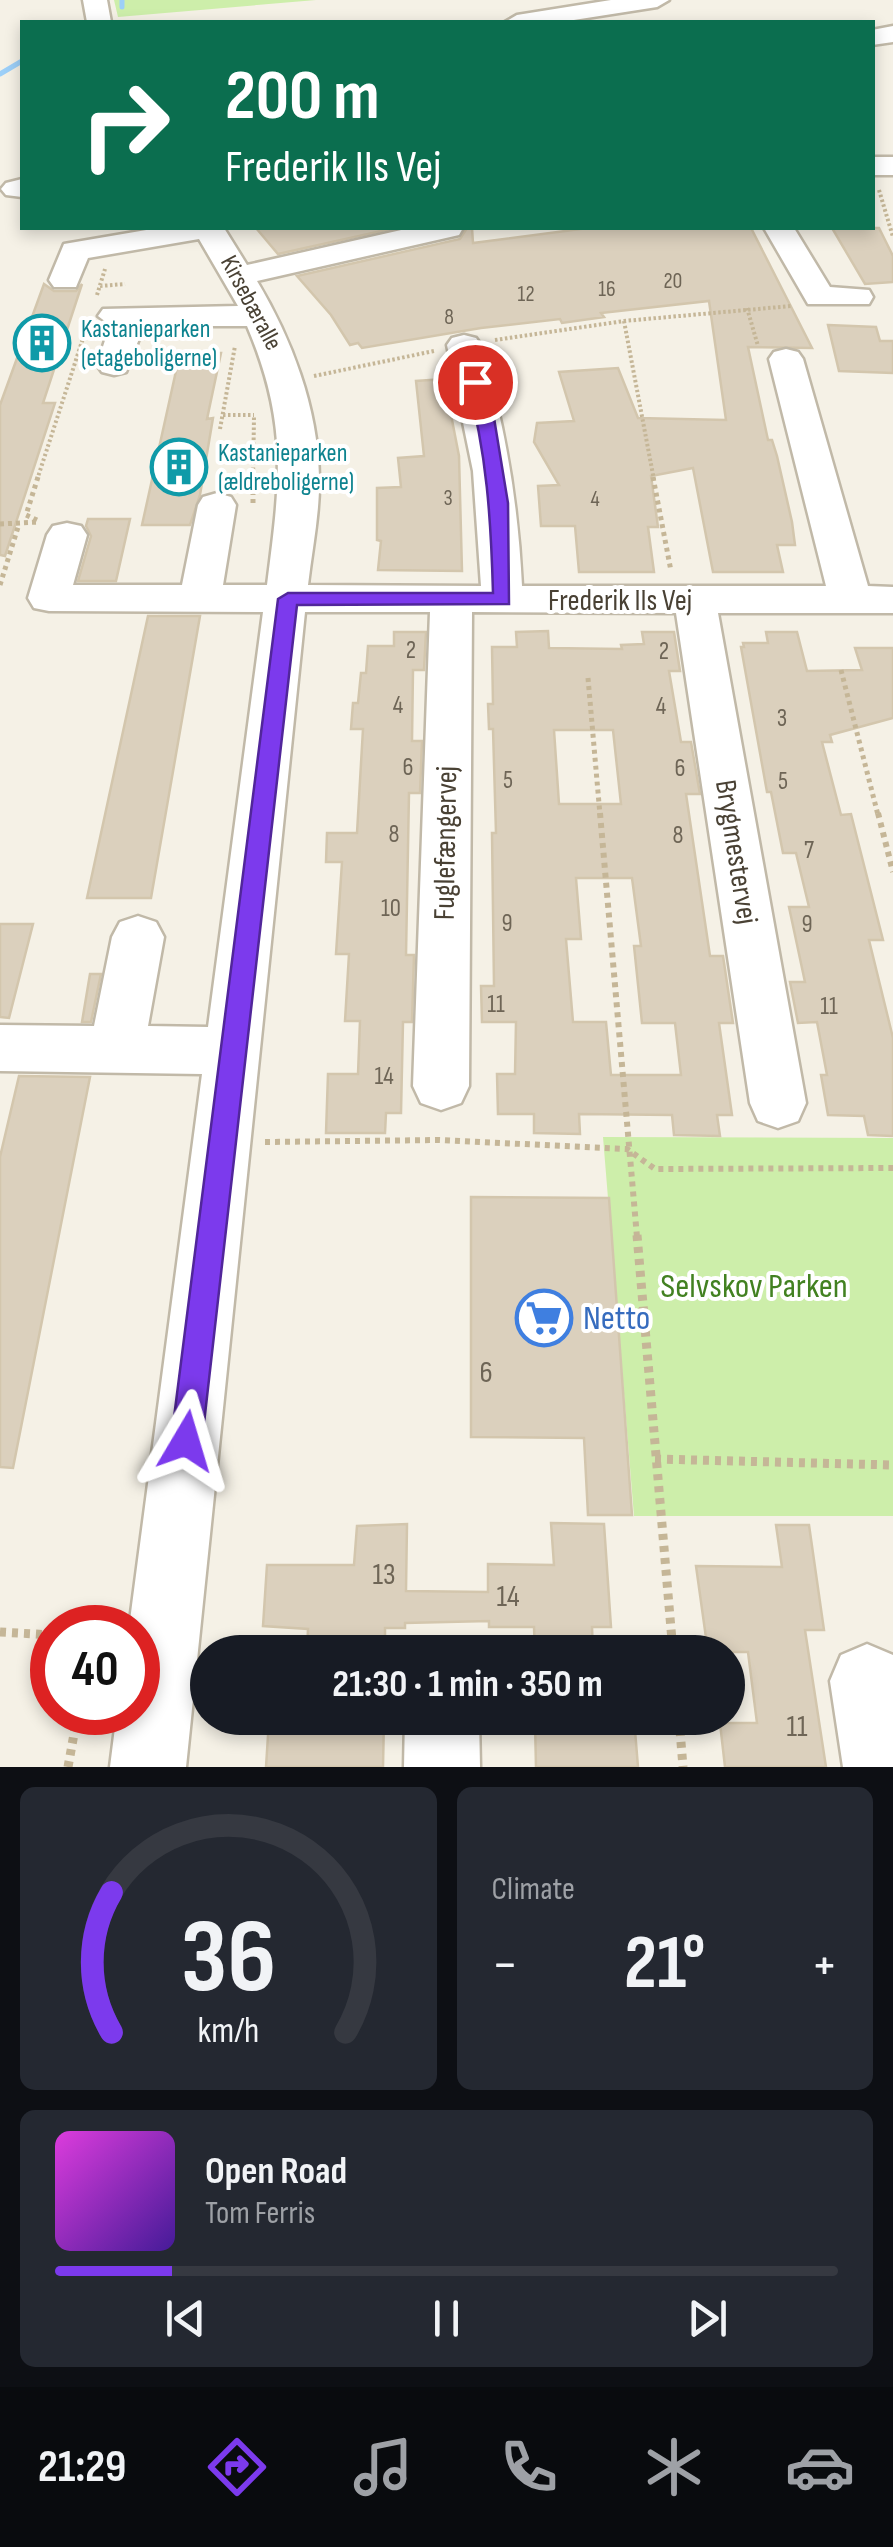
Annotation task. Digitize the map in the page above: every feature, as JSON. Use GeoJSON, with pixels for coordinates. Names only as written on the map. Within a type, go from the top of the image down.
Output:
{"type":"FeatureCollection","features":[{"type":"Feature","properties":{"kind":"street"},"geometry":{"type":"LineString","coordinates":[[530,20],[657,0]]}},
{"type":"Feature","properties":{"kind":"street"},"geometry":{"type":"LineString","coordinates":[[239,276],[439,230]]}},
{"type":"Feature","properties":{"kind":"street"},"geometry":{"type":"LineString","coordinates":[[779,230],[820,298],[857,297]]}},
{"type":"Feature","properties":{"kind":"street"},"geometry":{"type":"LineString","coordinates":[[65,280],[75,251],[196,236]]}},
{"type":"Feature","properties":{"kind":"street"},"geometry":{"type":"LineString","coordinates":[[113,296],[196,236]]}},
{"type":"Feature","properties":{"kind":"street"},"geometry":{"type":"LineString","coordinates":[[196,236],[242,326]]}},
{"type":"Feature","properties":{"kind":"street","name":"Kirsebæralle"},"geometry":{"type":"LineString","coordinates":[[148,1767],[300,479],[298,432],[265,398],[242,326],[239,276],[196,236]]}},
{"type":"Feature","properties":{"kind":"street"},"geometry":{"type":"LineString","coordinates":[[113,296],[242,326]]}},
{"type":"Feature","properties":{"kind":"street"},"geometry":{"type":"LineString","coordinates":[[113,296],[114,364]]}},
{"type":"Feature","properties":{"kind":"street"},"geometry":{"type":"LineString","coordinates":[[464,345],[486,418],[499,503],[502,600]]}},
{"type":"Feature","properties":{"kind":"street"},"geometry":{"type":"LineString","coordinates":[[786,360],[851,601]]}},
{"type":"Feature","properties":{"kind":"street"},"geometry":{"type":"LineString","coordinates":[[200,599],[235,510]]}},
{"type":"Feature","properties":{"kind":"street","name":"Frederik IIs Vej"},"geometry":{"type":"LineString","coordinates":[[53,528],[48,598],[893,600]]}},
{"type":"Feature","properties":{"kind":"street","name":"Fuglefængervej"},"geometry":{"type":"LineString","coordinates":[[441,1086],[451,599]]}},
{"type":"Feature","properties":{"kind":"street","name":"Brygmestervej"},"geometry":{"type":"LineString","coordinates":[[686,601],[778,1103]]}},
{"type":"Feature","properties":{"kind":"street"},"geometry":{"type":"LineString","coordinates":[[116,1050],[138,937]]}},
{"type":"Feature","properties":{"kind":"street"},"geometry":{"type":"LineString","coordinates":[[0,1048],[234,1051]]}},
{"type":"Feature","properties":{"kind":"street"},"geometry":{"type":"LineString","coordinates":[[867,1682],[881,1767]]}},
{"type":"Feature","properties":{"kind":"street"},"geometry":{"type":"LineString","coordinates":[[442,1735],[442,1767]]}},
{"type":"Feature","properties":{"kind":"path"},"geometry":{"type":"LineString","coordinates":[[875,173],[893,236]]}},
{"type":"Feature","properties":{"kind":"path"},"geometry":{"type":"LineString","coordinates":[[53,528],[26,515],[113,296]]}},
{"type":"Feature","properties":{"kind":"path"},"geometry":{"type":"LineString","coordinates":[[222,415],[265,398],[464,345],[624,321],[807,305]]}},
{"type":"Feature","properties":{"kind":"path"},"geometry":{"type":"LineString","coordinates":[[624,321],[686,601]]}},
{"type":"Feature","properties":{"kind":"path"},"geometry":{"type":"LineString","coordinates":[[220,430],[242,326]]}},
{"type":"Feature","properties":{"kind":"path"},"geometry":{"type":"LineString","coordinates":[[235,510],[265,398]]}},
{"type":"Feature","properties":{"kind":"path"},"geometry":{"type":"LineString","coordinates":[[0,524],[53,528]]}},
{"type":"Feature","properties":{"kind":"path"},"geometry":{"type":"LineString","coordinates":[[0,585],[19,524]]}},
{"type":"Feature","properties":{"kind":"path"},"geometry":{"type":"LineString","coordinates":[[841,670],[893,872]]}},
{"type":"Feature","properties":{"kind":"path"},"geometry":{"type":"LineString","coordinates":[[588,678],[671,1635]]}},
{"type":"Feature","properties":{"kind":"path"},"geometry":{"type":"LineString","coordinates":[[222,1143],[438,1140],[626,1150],[654,1168],[893,1168]]}},
{"type":"Feature","properties":{"kind":"path"},"geometry":{"type":"LineString","coordinates":[[655,1459],[893,1465]]}},
{"type":"Feature","properties":{"kind":"path"},"geometry":{"type":"LineString","coordinates":[[0,1632],[30,1634]]}},
{"type":"Feature","properties":{"kind":"path"},"geometry":{"type":"LineString","coordinates":[[68,1767],[74,1735]]}},
{"type":"Feature","properties":{"kind":"path"},"geometry":{"type":"LineString","coordinates":[[680,1735],[683,1767]]}},
{"type":"Feature","properties":{"kind":"green space"},"geometry":{"type":"Polygon","coordinates":[[[114,0],[316,0],[118,17],[114,0]]]}},
{"type":"Feature","properties":{"kind":"green space","name":"Selvskov Parken"},"geometry":{"type":"Polygon","coordinates":[[[603,1137],[893,1138],[893,1516],[634,1516],[603,1137]]]}},
{"type":"Feature","properties":{"kind":"building"},"geometry":{"type":"Polygon","coordinates":[[[879,228],[893,256],[893,282],[865,284],[833,230],[879,228]]]}},
{"type":"Feature","properties":{"kind":"building"},"geometry":{"type":"Polygon","coordinates":[[[258,230],[386,230],[278,254],[258,230]]]}},
{"type":"Feature","properties":{"kind":"building"},"geometry":{"type":"Polygon","coordinates":[[[466,230],[472,230],[473,243],[573,230],[752,230],[812,348],[748,347],[768,440],[772,440],[777,456],[792,522],[795,545],[777,545],[783,572],[713,572],[693,468],[651,476],[658,527],[648,527],[654,572],[579,572],[575,526],[541,526],[538,486],[559,485],[534,442],[537,423],[574,421],[559,372],[618,368],[638,418],[726,420],[709,301],[601,313],[604,317],[562,323],[560,319],[481,328],[362,348],[358,343],[350,345],[331,315],[297,276],[460,239],[466,230]]]}},
{"type":"Feature","properties":{"kind":"building","name":"Kastanieparken (etageboligerne)"},"geometry":{"type":"Polygon","coordinates":[[[44,284],[54,291],[76,291],[82,284],[43,403],[55,403],[5,556],[0,555],[0,405],[44,284]]]}},
{"type":"Feature","properties":{"kind":"building"},"geometry":{"type":"Polygon","coordinates":[[[828,325],[876,327],[880,341],[893,341],[893,373],[839,371],[828,325]]]}},
{"type":"Feature","properties":{"kind":"building"},"geometry":{"type":"Polygon","coordinates":[[[180,353],[221,353],[207,419],[213,418],[200,495],[190,525],[142,525],[180,353]]]}},
{"type":"Feature","properties":{"kind":"building"},"geometry":{"type":"Polygon","coordinates":[[[444,379],[459,456],[462,571],[378,570],[381,541],[377,540],[377,488],[401,487],[398,458],[424,456],[416,381],[444,379]]]}},
{"type":"Feature","properties":{"kind":"building"},"geometry":{"type":"Polygon","coordinates":[[[88,519],[130,519],[116,581],[78,581],[91,536],[86,526],[88,519]]]}},
{"type":"Feature","properties":{"kind":"building"},"geometry":{"type":"Polygon","coordinates":[[[148,616],[200,616],[151,898],[87,898],[148,616]]]}},
{"type":"Feature","properties":{"kind":"building"},"geometry":{"type":"Polygon","coordinates":[[[548,631],[549,648],[622,649],[621,645],[644,644],[642,632],[674,632],[680,671],[669,671],[681,742],[691,742],[700,794],[686,794],[710,956],[723,956],[733,1023],[719,1023],[732,1115],[717,1115],[720,1136],[674,1135],[672,1115],[579,1114],[580,1134],[534,1133],[534,1114],[498,1114],[497,1074],[515,1074],[516,1022],[482,1022],[481,986],[494,986],[492,833],[496,833],[493,729],[489,729],[488,704],[493,704],[492,647],[517,647],[516,632],[548,631]],[[554,730],[559,804],[621,804],[613,730],[554,730]],[[576,878],[581,939],[566,939],[573,1022],[606,1022],[611,1075],[681,1075],[675,1023],[642,1023],[634,946],[641,946],[632,878],[576,878]]]}},
{"type":"Feature","properties":{"kind":"building"},"geometry":{"type":"Polygon","coordinates":[[[394,632],[426,632],[424,670],[413,670],[412,741],[422,741],[420,793],[409,793],[406,955],[414,955],[412,1022],[403,1022],[401,1113],[386,1113],[385,1133],[326,1133],[328,1074],[358,1074],[360,1021],[345,1021],[349,954],[336,954],[342,862],[326,862],[327,833],[357,833],[363,729],[351,729],[353,703],[358,703],[361,673],[366,673],[368,646],[394,646],[394,632]]]}},
{"type":"Feature","properties":{"kind":"building"},"geometry":{"type":"Polygon","coordinates":[[[766,632],[797,632],[807,671],[862,670],[855,648],[893,648],[893,718],[830,735],[832,742],[822,742],[841,815],[851,814],[883,940],[869,940],[893,1038],[893,1136],[868,1135],[864,1116],[828,1115],[821,1075],[827,1075],[817,1022],[798,1023],[790,982],[805,982],[789,907],[809,907],[796,853],[783,853],[771,792],[767,792],[741,647],[743,643],[768,643],[766,632]]]}},
{"type":"Feature","properties":{"kind":"building"},"geometry":{"type":"Polygon","coordinates":[[[0,924],[33,924],[9,1018],[0,1017],[0,924]]]}},
{"type":"Feature","properties":{"kind":"building"},"geometry":{"type":"Polygon","coordinates":[[[90,974],[101,974],[91,1022],[82,1022],[90,974]]]}},
{"type":"Feature","properties":{"kind":"building"},"geometry":{"type":"Polygon","coordinates":[[[19,1076],[90,1077],[13,1468],[0,1467],[0,1157],[19,1076]]]}},
{"type":"Feature","properties":{"kind":"building","name":"Netto"},"geometry":{"type":"Polygon","coordinates":[[[471,1197],[609,1198],[632,1515],[588,1515],[584,1438],[471,1437],[471,1197]]]}},
{"type":"Feature","properties":{"kind":"building"},"geometry":{"type":"Polygon","coordinates":[[[551,1523],[604,1524],[611,1627],[592,1627],[592,1635],[534,1635],[534,1627],[489,1627],[489,1621],[405,1623],[405,1628],[385,1628],[385,1635],[308,1635],[308,1629],[263,1626],[267,1565],[354,1565],[357,1526],[407,1524],[406,1591],[488,1592],[488,1564],[554,1565],[551,1523]]]}},
{"type":"Feature","properties":{"kind":"building"},"geometry":{"type":"Polygon","coordinates":[[[776,1525],[809,1525],[824,1630],[805,1630],[826,1767],[725,1767],[721,1735],[745,1735],[745,1723],[757,1723],[748,1652],[745,1635],[706,1635],[696,1566],[782,1567],[776,1525]]]}},
{"type":"Feature","properties":{"kind":"building"},"geometry":{"type":"Polygon","coordinates":[[[268,1735],[384,1735],[383,1767],[266,1767],[268,1735]]]}},
{"type":"Feature","properties":{"kind":"building"},"geometry":{"type":"Polygon","coordinates":[[[535,1735],[635,1735],[638,1767],[536,1767],[535,1735]]]}},
{"type":"Feature","properties":{"kind":"waterway"},"geometry":{"type":"LineString","coordinates":[[122,0],[122,7]]}},
{"type":"Feature","properties":{"kind":"waterway"},"geometry":{"type":"LineString","coordinates":[[0,74],[20,62]]}},
{"type":"Feature","properties":{"kind":"place","name":"Kastanieparken (etageboligerne)"},"geometry":{"type":"Point","coordinates":[42,343]}},
{"type":"Feature","properties":{"kind":"place","name":"Kastanieparken (ældreboligerne)"},"geometry":{"type":"Point","coordinates":[179,467]}},
{"type":"Feature","properties":{"kind":"place","name":"Netto"},"geometry":{"type":"Point","coordinates":[544,1318]}},
{"type":"Feature","properties":{"kind":"route"},"geometry":{"type":"LineString","coordinates":[[186,1441],[288,599],[502,600],[499,503],[486,418],[475,382]]}}]}
